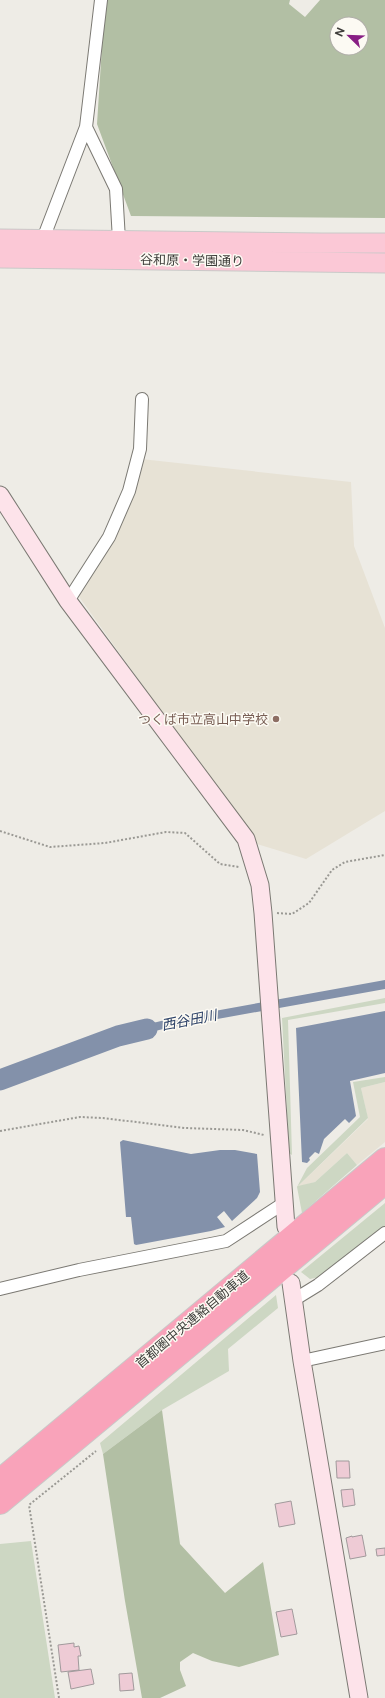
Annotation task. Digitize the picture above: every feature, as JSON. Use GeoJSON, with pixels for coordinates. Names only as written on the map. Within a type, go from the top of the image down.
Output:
{"type":"FeatureCollection","features":[{"type":"Feature","properties":{"kind":"highway","name":"首都圏中央連絡自動車道"},"geometry":{"type":"LineString","coordinates":[[0,1480],[385,1159]]}},
{"type":"Feature","properties":{"kind":"highway","name":"首都圏中央連絡自動車道"},"geometry":{"type":"LineString","coordinates":[[0,1503],[385,1183]]}},
{"type":"Feature","properties":{"kind":"main road","name":"谷和原・学園通り"},"geometry":{"type":"LineString","coordinates":[[0,239],[385,243]]}},
{"type":"Feature","properties":{"kind":"main road","name":"谷和原・学園通り"},"geometry":{"type":"LineString","coordinates":[[0,258],[385,263]]}},
{"type":"Feature","properties":{"kind":"street"},"geometry":{"type":"LineString","coordinates":[[42,239],[86,127],[101,0]]}},
{"type":"Feature","properties":{"kind":"street"},"geometry":{"type":"LineString","coordinates":[[86,127],[116,189],[119,240]]}},
{"type":"Feature","properties":{"kind":"street"},"geometry":{"type":"LineString","coordinates":[[68,601],[109,537],[129,491],[140,449],[142,399]]}},
{"type":"Feature","properties":{"kind":"street"},"geometry":{"type":"LineString","coordinates":[[0,495],[68,601],[246,839],[260,885],[264,913],[278,1138],[286,1227]]}},
{"type":"Feature","properties":{"kind":"street"},"geometry":{"type":"LineString","coordinates":[[0,1288],[79,1270],[226,1241],[284,1203]]}},
{"type":"Feature","properties":{"kind":"street"},"geometry":{"type":"LineString","coordinates":[[292,1301],[318,1285],[385,1233]]}},
{"type":"Feature","properties":{"kind":"street"},"geometry":{"type":"LineString","coordinates":[[290,1283],[359,1698]]}},
{"type":"Feature","properties":{"kind":"street"},"geometry":{"type":"LineString","coordinates":[[302,1361],[385,1343]]}},
{"type":"Feature","properties":{"kind":"path"},"geometry":{"type":"LineString","coordinates":[[0,831],[50,847],[105,842],[166,832],[185,833],[220,864],[256,869]]}},
{"type":"Feature","properties":{"kind":"path"},"geometry":{"type":"LineString","coordinates":[[264,913],[292,914],[309,903],[332,870],[345,862],[385,856]]}},
{"type":"Feature","properties":{"kind":"path"},"geometry":{"type":"LineString","coordinates":[[0,1131],[80,1117],[103,1118],[185,1128],[243,1130],[278,1138]]}},
{"type":"Feature","properties":{"kind":"path"},"geometry":{"type":"LineString","coordinates":[[60,1698],[29,1505],[96,1451]]}},
{"type":"Feature","properties":{"kind":"shaded area","name":"つくば市立高山中学校"},"geometry":{"type":"Polygon","coordinates":[[[141,459],[351,482],[354,546],[385,628],[385,811],[306,859],[257,844],[77,594],[141,459]]]}},
{"type":"Feature","properties":{"kind":"shaded area"},"geometry":{"type":"Polygon","coordinates":[[[385,1082],[385,1142],[357,1165],[347,1153],[315,1182],[297,1187],[368,1119],[361,1088],[385,1082]]]}},
{"type":"Feature","properties":{"kind":"green space"},"geometry":{"type":"Polygon","coordinates":[[[105,0],[290,0],[289,4],[305,17],[320,0],[385,0],[385,218],[131,216],[97,124],[105,0]]]}},
{"type":"Feature","properties":{"kind":"green space"},"geometry":{"type":"Polygon","coordinates":[[[385,998],[385,1003],[288,1020],[292,1155],[289,1153],[282,1018],[385,998]]]}},
{"type":"Feature","properties":{"kind":"green space"},"geometry":{"type":"Polygon","coordinates":[[[385,1077],[385,1082],[361,1088],[368,1118],[298,1186],[315,1182],[347,1153],[357,1165],[302,1213],[297,1187],[307,1168],[360,1117],[353,1082],[385,1077]]]}},
{"type":"Feature","properties":{"kind":"green space"},"geometry":{"type":"Polygon","coordinates":[[[385,1203],[385,1227],[320,1277],[310,1279],[301,1272],[385,1203]]]}},
{"type":"Feature","properties":{"kind":"green space"},"geometry":{"type":"Polygon","coordinates":[[[276,1295],[278,1308],[228,1349],[229,1371],[162,1410],[103,1454],[100,1443],[276,1295]]]}},
{"type":"Feature","properties":{"kind":"green space"},"geometry":{"type":"Polygon","coordinates":[[[162,1410],[180,1544],[225,1593],[263,1562],[279,1655],[239,1667],[212,1661],[193,1653],[180,1662],[180,1670],[186,1686],[160,1698],[142,1698],[125,1601],[103,1454],[162,1410]]]}},
{"type":"Feature","properties":{"kind":"green space"},"geometry":{"type":"Polygon","coordinates":[[[31,1541],[55,1698],[0,1698],[0,1544],[31,1541]]]}},
{"type":"Feature","properties":{"kind":"water"},"geometry":{"type":"Polygon","coordinates":[[[385,980],[385,989],[167,1028],[120,1040],[117,1032],[165,1020],[385,980]]]}},
{"type":"Feature","properties":{"kind":"water"},"geometry":{"type":"Polygon","coordinates":[[[385,1011],[385,1073],[350,1081],[356,1116],[349,1123],[345,1119],[324,1139],[319,1154],[315,1152],[309,1158],[310,1160],[307,1163],[302,1162],[296,1028],[385,1011]]]}},
{"type":"Feature","properties":{"kind":"water"},"geometry":{"type":"Polygon","coordinates":[[[123,1140],[191,1154],[220,1150],[235,1150],[257,1154],[260,1192],[257,1198],[232,1221],[224,1211],[217,1217],[225,1227],[136,1245],[134,1244],[131,1217],[126,1217],[120,1142],[123,1140]]]}},
{"type":"Feature","properties":{"kind":"building"},"geometry":{"type":"Polygon","coordinates":[[[336,1461],[349,1461],[350,1478],[337,1478],[336,1461]]]}},
{"type":"Feature","properties":{"kind":"building"},"geometry":{"type":"Polygon","coordinates":[[[353,1489],[355,1505],[343,1507],[341,1490],[353,1489]]]}},
{"type":"Feature","properties":{"kind":"building"},"geometry":{"type":"Polygon","coordinates":[[[291,1501],[295,1524],[279,1527],[275,1504],[291,1501]]]}},
{"type":"Feature","properties":{"kind":"building"},"geometry":{"type":"Polygon","coordinates":[[[362,1535],[366,1556],[350,1559],[346,1538],[362,1535]]]}},
{"type":"Feature","properties":{"kind":"building"},"geometry":{"type":"Polygon","coordinates":[[[385,1548],[385,1555],[377,1556],[376,1549],[385,1548]]]}},
{"type":"Feature","properties":{"kind":"building"},"geometry":{"type":"Polygon","coordinates":[[[292,1609],[297,1634],[281,1637],[276,1612],[292,1609]]]}},
{"type":"Feature","properties":{"kind":"building"},"geometry":{"type":"Polygon","coordinates":[[[74,1643],[74,1647],[79,1646],[81,1656],[78,1656],[79,1670],[61,1672],[58,1645],[74,1643]]]}},
{"type":"Feature","properties":{"kind":"building"},"geometry":{"type":"Polygon","coordinates":[[[91,1669],[94,1684],[71,1689],[68,1672],[91,1669]]]}},
{"type":"Feature","properties":{"kind":"building"},"geometry":{"type":"Polygon","coordinates":[[[132,1673],[134,1690],[120,1691],[119,1674],[132,1673]]]}},
{"type":"Feature","properties":{"kind":"waterway","name":"西谷田川"},"geometry":{"type":"LineString","coordinates":[[0,1080],[118,1036],[147,1029]]}},
{"type":"Feature","properties":{"kind":"place","name":"つくば市立高山中学校"},"geometry":{"type":"Point","coordinates":[276,719]}}]}
